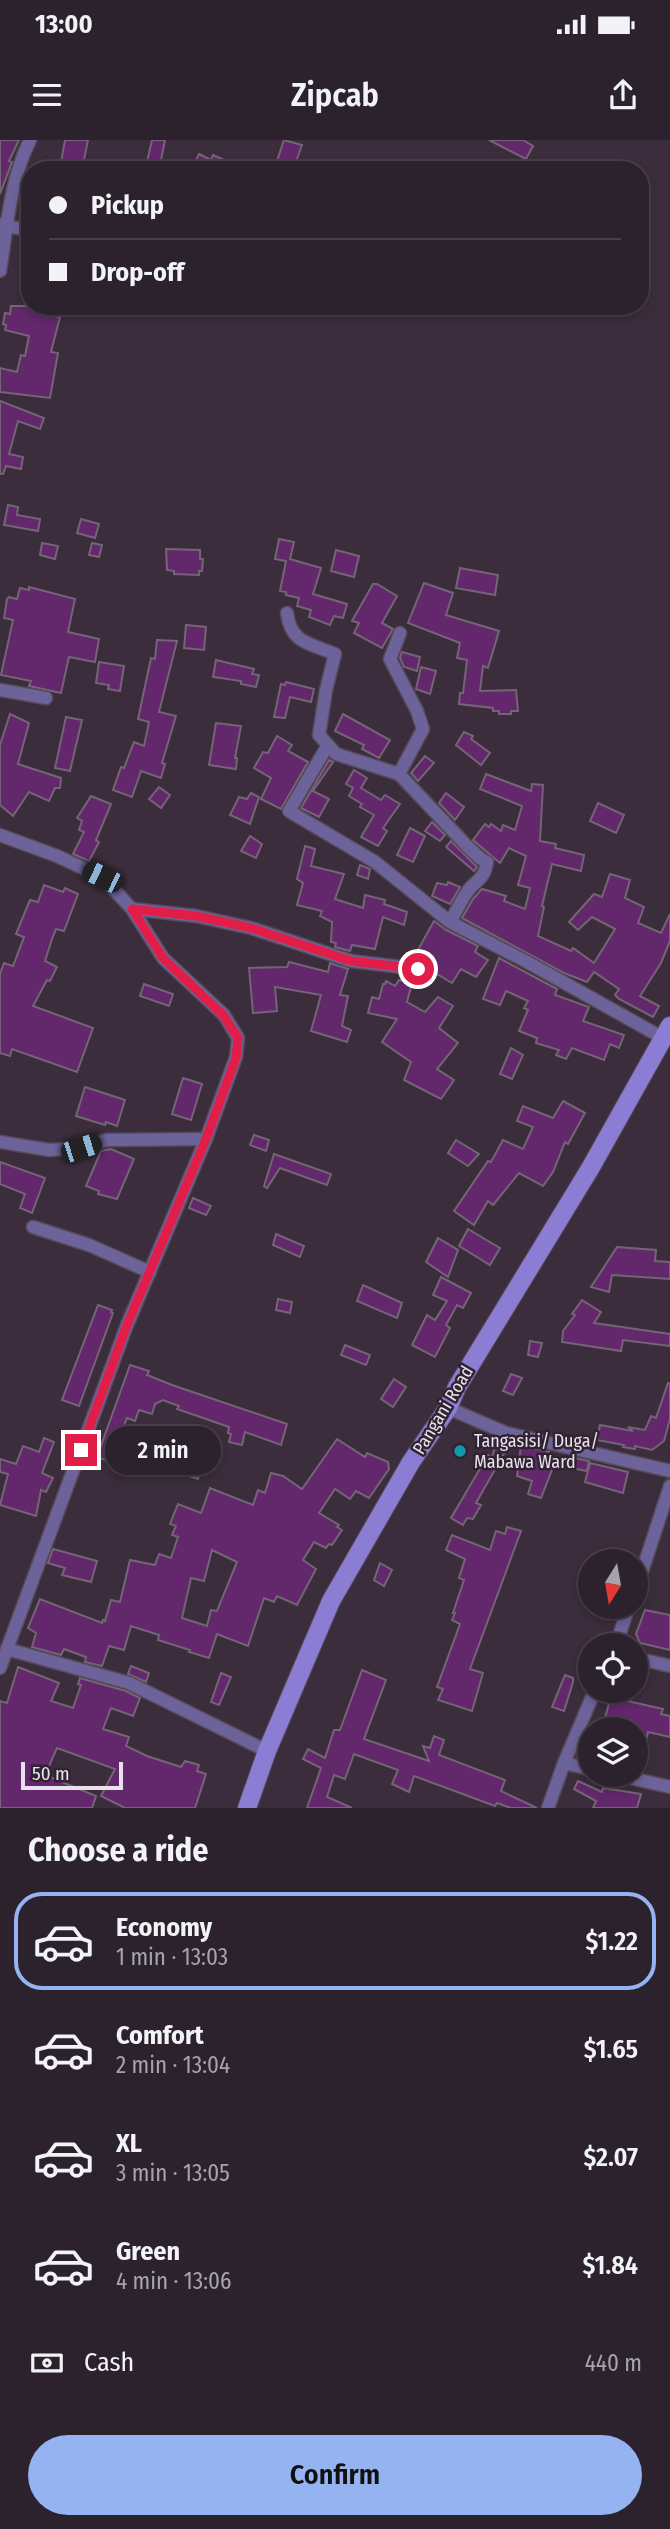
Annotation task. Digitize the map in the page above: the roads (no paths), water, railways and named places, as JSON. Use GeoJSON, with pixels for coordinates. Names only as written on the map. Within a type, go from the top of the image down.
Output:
{"type":"FeatureCollection","features":[{"type":"Feature","properties":{"kind":"main road","name":"Pangani Road"},"geometry":{"type":"LineString","coordinates":[[247,1808],[267,1751],[331,1601],[411,1462],[448,1408],[457,1387],[591,1167],[666,1032]]}},
{"type":"Feature","properties":{"kind":"street"},"geometry":{"type":"LineString","coordinates":[[0,271],[4,225],[21,158],[30,140]]}},
{"type":"Feature","properties":{"kind":"street"},"geometry":{"type":"LineString","coordinates":[[287,613],[289,627],[295,636],[335,654],[321,720],[320,735],[328,745],[336,754],[399,774],[467,846],[487,862],[480,882],[472,886],[450,922]]}},
{"type":"Feature","properties":{"kind":"street"},"geometry":{"type":"LineString","coordinates":[[399,774],[423,729],[417,711],[390,659],[400,634]]}},
{"type":"Feature","properties":{"kind":"street"},"geometry":{"type":"LineString","coordinates":[[0,690],[46,698]]}},
{"type":"Feature","properties":{"kind":"street"},"geometry":{"type":"LineString","coordinates":[[328,745],[289,811],[375,862],[450,922],[666,1032]]}},
{"type":"Feature","properties":{"kind":"street"},"geometry":{"type":"LineString","coordinates":[[0,835],[57,856],[102,877],[132,909],[163,958],[223,1015],[238,1038],[236,1058],[206,1139],[122,1338],[0,1668]]}},
{"type":"Feature","properties":{"kind":"street"},"geometry":{"type":"LineString","coordinates":[[132,909],[196,916],[251,928],[351,961],[418,969]]}},
{"type":"Feature","properties":{"kind":"street"},"geometry":{"type":"LineString","coordinates":[[0,1142],[49,1150],[81,1148],[107,1140],[206,1139]]}},
{"type":"Feature","properties":{"kind":"street"},"geometry":{"type":"LineString","coordinates":[[33,1227],[89,1245],[150,1272]]}},
{"type":"Feature","properties":{"kind":"street"},"geometry":{"type":"LineString","coordinates":[[448,1408],[506,1433],[670,1471]]}},
{"type":"Feature","properties":{"kind":"street"},"geometry":{"type":"LineString","coordinates":[[648,1553],[670,1486]]}},
{"type":"Feature","properties":{"kind":"street"},"geometry":{"type":"LineString","coordinates":[[7,1649],[129,1683],[267,1751]]}},
{"type":"Feature","properties":{"kind":"street"},"geometry":{"type":"LineString","coordinates":[[648,1661],[670,1666]]}},
{"type":"Feature","properties":{"kind":"street"},"geometry":{"type":"LineString","coordinates":[[548,1808],[589,1703]]}},
{"type":"Feature","properties":{"kind":"street"},"geometry":{"type":"LineString","coordinates":[[564,1763],[578,1766]]}},
{"type":"Feature","properties":{"kind":"street"},"geometry":{"type":"LineString","coordinates":[[648,1782],[670,1787]]}},
{"type":"Feature","properties":{"kind":"place","name":"Tangasisi/ Duga/ Mabawa Ward"},"geometry":{"type":"Point","coordinates":[460,1451]}}]}
